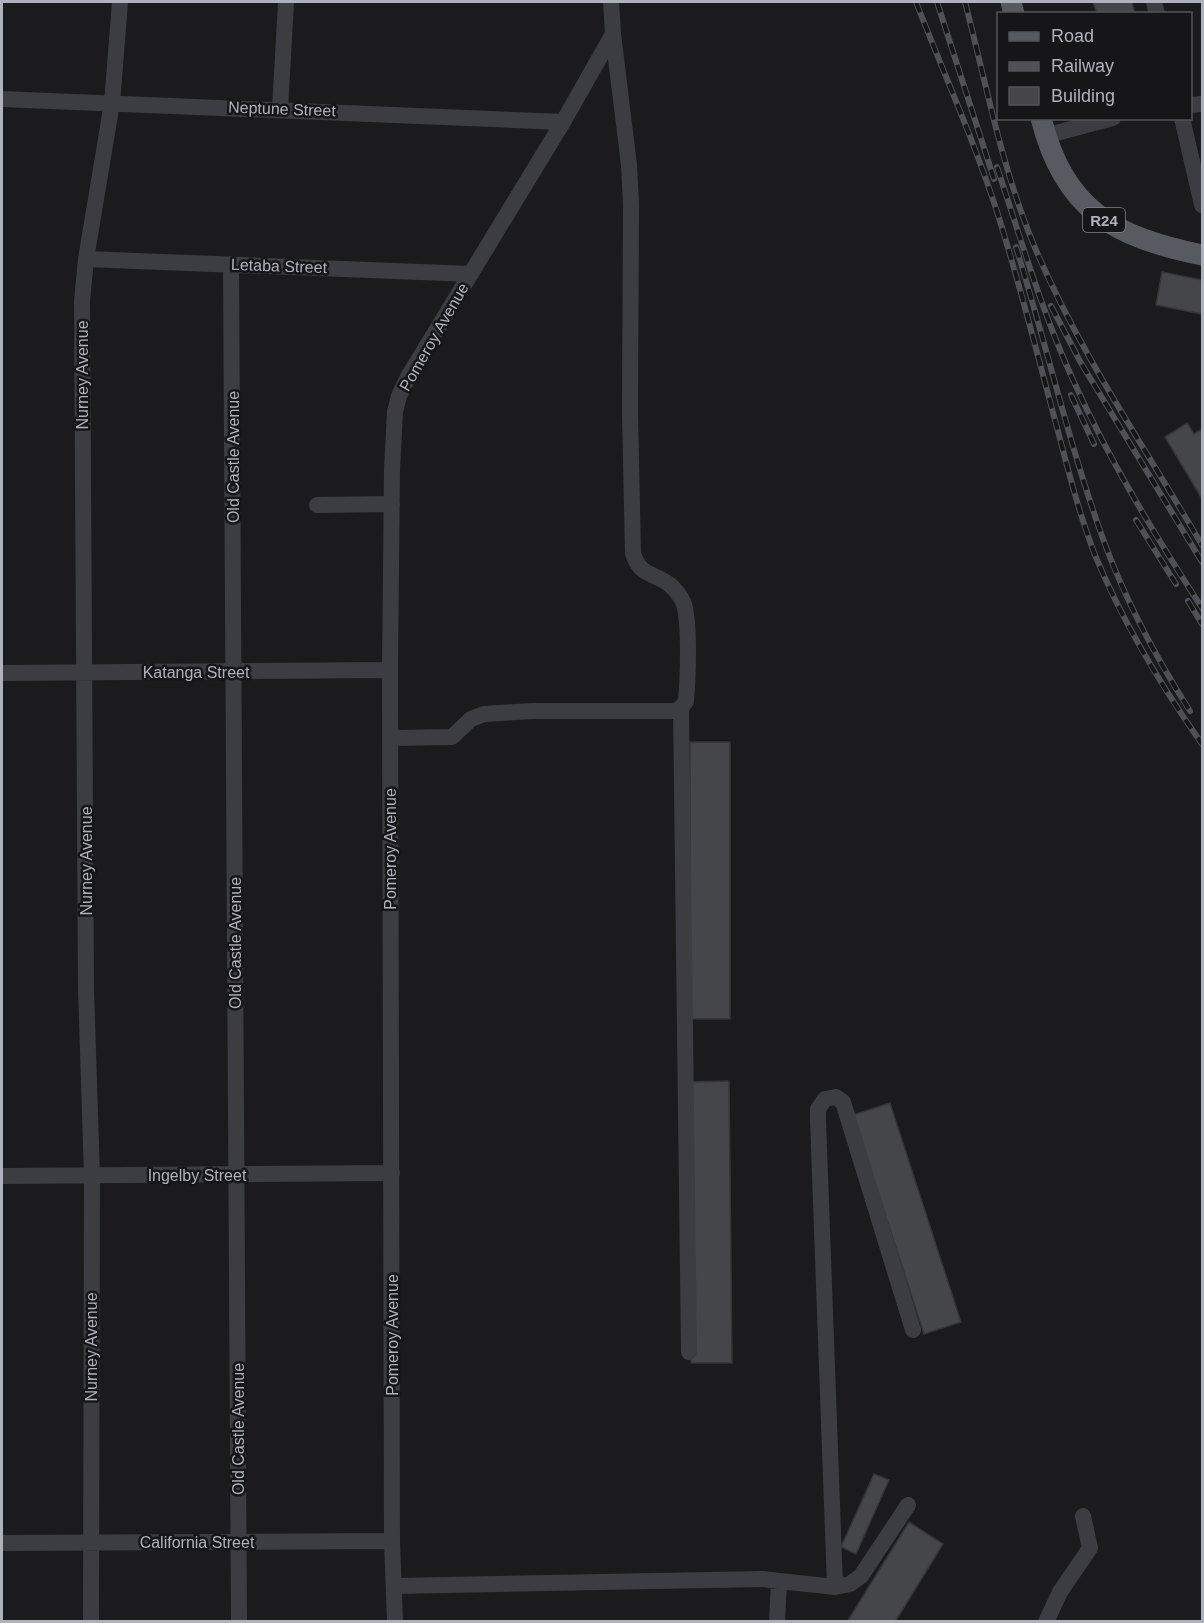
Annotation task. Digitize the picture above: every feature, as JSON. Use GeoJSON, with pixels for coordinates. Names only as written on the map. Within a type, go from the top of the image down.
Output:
{"type":"FeatureCollection","features":[{"type":"Feature","properties":{"kind":"main road","name":"R24"},"geometry":{"type":"LineString","coordinates":[[1043,127],[1052,155],[1069,186],[1079,199],[1101,217],[1120,229],[1144,239],[1203,255]]}},
{"type":"Feature","properties":{"kind":"street","name":"Nurney Avenue"},"geometry":{"type":"LineString","coordinates":[[91,1622],[92,1176],[86,1001],[82,301],[86,259],[112,103],[120,2]]}},
{"type":"Feature","properties":{"kind":"street"},"geometry":{"type":"LineString","coordinates":[[280,109],[286,2]]}},
{"type":"Feature","properties":{"kind":"street"},"geometry":{"type":"LineString","coordinates":[[390,738],[452,737],[471,719],[484,714],[532,711],[661,712],[681,708],[686,701],[687,621],[681,597],[670,584],[645,573],[639,567],[633,553],[630,413],[631,204],[627,144],[611,2]]}},
{"type":"Feature","properties":{"kind":"street","name":"Pomeroy Avenue"},"geometry":{"type":"LineString","coordinates":[[395,1622],[392,1541],[390,670],[395,412],[399,396],[430,339],[563,122],[613,34]]}},
{"type":"Feature","properties":{"kind":"street","name":"Neptune Street"},"geometry":{"type":"LineString","coordinates":[[2,99],[563,122]]}},
{"type":"Feature","properties":{"kind":"street"},"geometry":{"type":"LineString","coordinates":[[1043,127],[1097,120]]}},
{"type":"Feature","properties":{"kind":"street"},"geometry":{"type":"LineString","coordinates":[[1182,120],[1201,195]]}},
{"type":"Feature","properties":{"kind":"street","name":"Letaba Street"},"geometry":{"type":"LineString","coordinates":[[86,259],[471,273]]}},
{"type":"Feature","properties":{"kind":"street","name":"Old Castle Avenue"},"geometry":{"type":"LineString","coordinates":[[231,264],[239,1622]]}},
{"type":"Feature","properties":{"kind":"street"},"geometry":{"type":"LineString","coordinates":[[317,505],[392,504]]}},
{"type":"Feature","properties":{"kind":"street","name":"Katanga Street"},"geometry":{"type":"LineString","coordinates":[[2,673],[390,670]]}},
{"type":"Feature","properties":{"kind":"street"},"geometry":{"type":"LineString","coordinates":[[681,708],[688,1352]]}},
{"type":"Feature","properties":{"kind":"street"},"geometry":{"type":"LineString","coordinates":[[835,1587],[818,1120],[818,1109],[825,1099],[836,1097],[843,1102],[913,1330]]}},
{"type":"Feature","properties":{"kind":"street","name":"Ingelby Street"},"geometry":{"type":"LineString","coordinates":[[2,1176],[392,1173]]}},
{"type":"Feature","properties":{"kind":"street"},"geometry":{"type":"LineString","coordinates":[[395,1586],[738,1578],[835,1587],[850,1584],[861,1576],[908,1505]]}},
{"type":"Feature","properties":{"kind":"street"},"geometry":{"type":"LineString","coordinates":[[1046,1622],[1060,1592],[1090,1548],[1083,1516]]}},
{"type":"Feature","properties":{"kind":"street","name":"California Street"},"geometry":{"type":"LineString","coordinates":[[2,1543],[392,1541]]}},
{"type":"Feature","properties":{"kind":"street"},"geometry":{"type":"LineString","coordinates":[[777,1622],[779,1581]]}},
{"type":"Feature","properties":{"kind":"building"},"geometry":{"type":"Polygon","coordinates":[[[1093,2],[1132,2],[1134,12],[1096,12],[1093,2]]]}},
{"type":"Feature","properties":{"kind":"building"},"geometry":{"type":"Polygon","coordinates":[[[1162,272],[1202,280],[1202,314],[1156,305],[1162,272]]]}},
{"type":"Feature","properties":{"kind":"building"},"geometry":{"type":"Polygon","coordinates":[[[1187,423],[1194,434],[1202,429],[1202,499],[1165,437],[1187,423]]]}},
{"type":"Feature","properties":{"kind":"building"},"geometry":{"type":"Polygon","coordinates":[[[690,742],[730,742],[730,1019],[690,1019],[690,742]]]}},
{"type":"Feature","properties":{"kind":"building"},"geometry":{"type":"Polygon","coordinates":[[[729,1081],[732,1363],[691,1363],[688,1082],[729,1081]]]}},
{"type":"Feature","properties":{"kind":"building"},"geometry":{"type":"Polygon","coordinates":[[[890,1103],[961,1322],[924,1334],[853,1115],[890,1103]]]}},
{"type":"Feature","properties":{"kind":"building"},"geometry":{"type":"Polygon","coordinates":[[[874,1474],[889,1480],[856,1554],[841,1547],[874,1474]]]}},
{"type":"Feature","properties":{"kind":"building"},"geometry":{"type":"Polygon","coordinates":[[[909,1522],[943,1544],[895,1622],[847,1622],[909,1522]]]}},
{"type":"Feature","properties":{"kind":"railway"},"geometry":{"type":"LineString","coordinates":[[916,2],[970,137],[999,218],[1073,488],[1095,555],[1143,652],[1202,744]]}},
{"type":"Feature","properties":{"kind":"railway"},"geometry":{"type":"LineString","coordinates":[[937,2],[994,179]]}},
{"type":"Feature","properties":{"kind":"railway"},"geometry":{"type":"LineString","coordinates":[[965,2],[1003,154],[1033,243],[1070,321],[1112,397],[1202,545]]}},
{"type":"Feature","properties":{"kind":"railway"},"geometry":{"type":"LineString","coordinates":[[997,167],[1042,303],[1074,382],[1134,498],[1202,608]]}},
{"type":"Feature","properties":{"kind":"railway"},"geometry":{"type":"LineString","coordinates":[[1016,247],[1078,464],[1102,536],[1141,626],[1190,711]]}},
{"type":"Feature","properties":{"kind":"railway"},"geometry":{"type":"LineString","coordinates":[[1051,306],[1081,363],[1202,562]]}},
{"type":"Feature","properties":{"kind":"railway"},"geometry":{"type":"LineString","coordinates":[[1071,395],[1094,444]]}},
{"type":"Feature","properties":{"kind":"railway"},"geometry":{"type":"LineString","coordinates":[[1136,520],[1176,584]]}},
{"type":"Feature","properties":{"kind":"railway"},"geometry":{"type":"LineString","coordinates":[[1188,601],[1202,624]]}}]}
